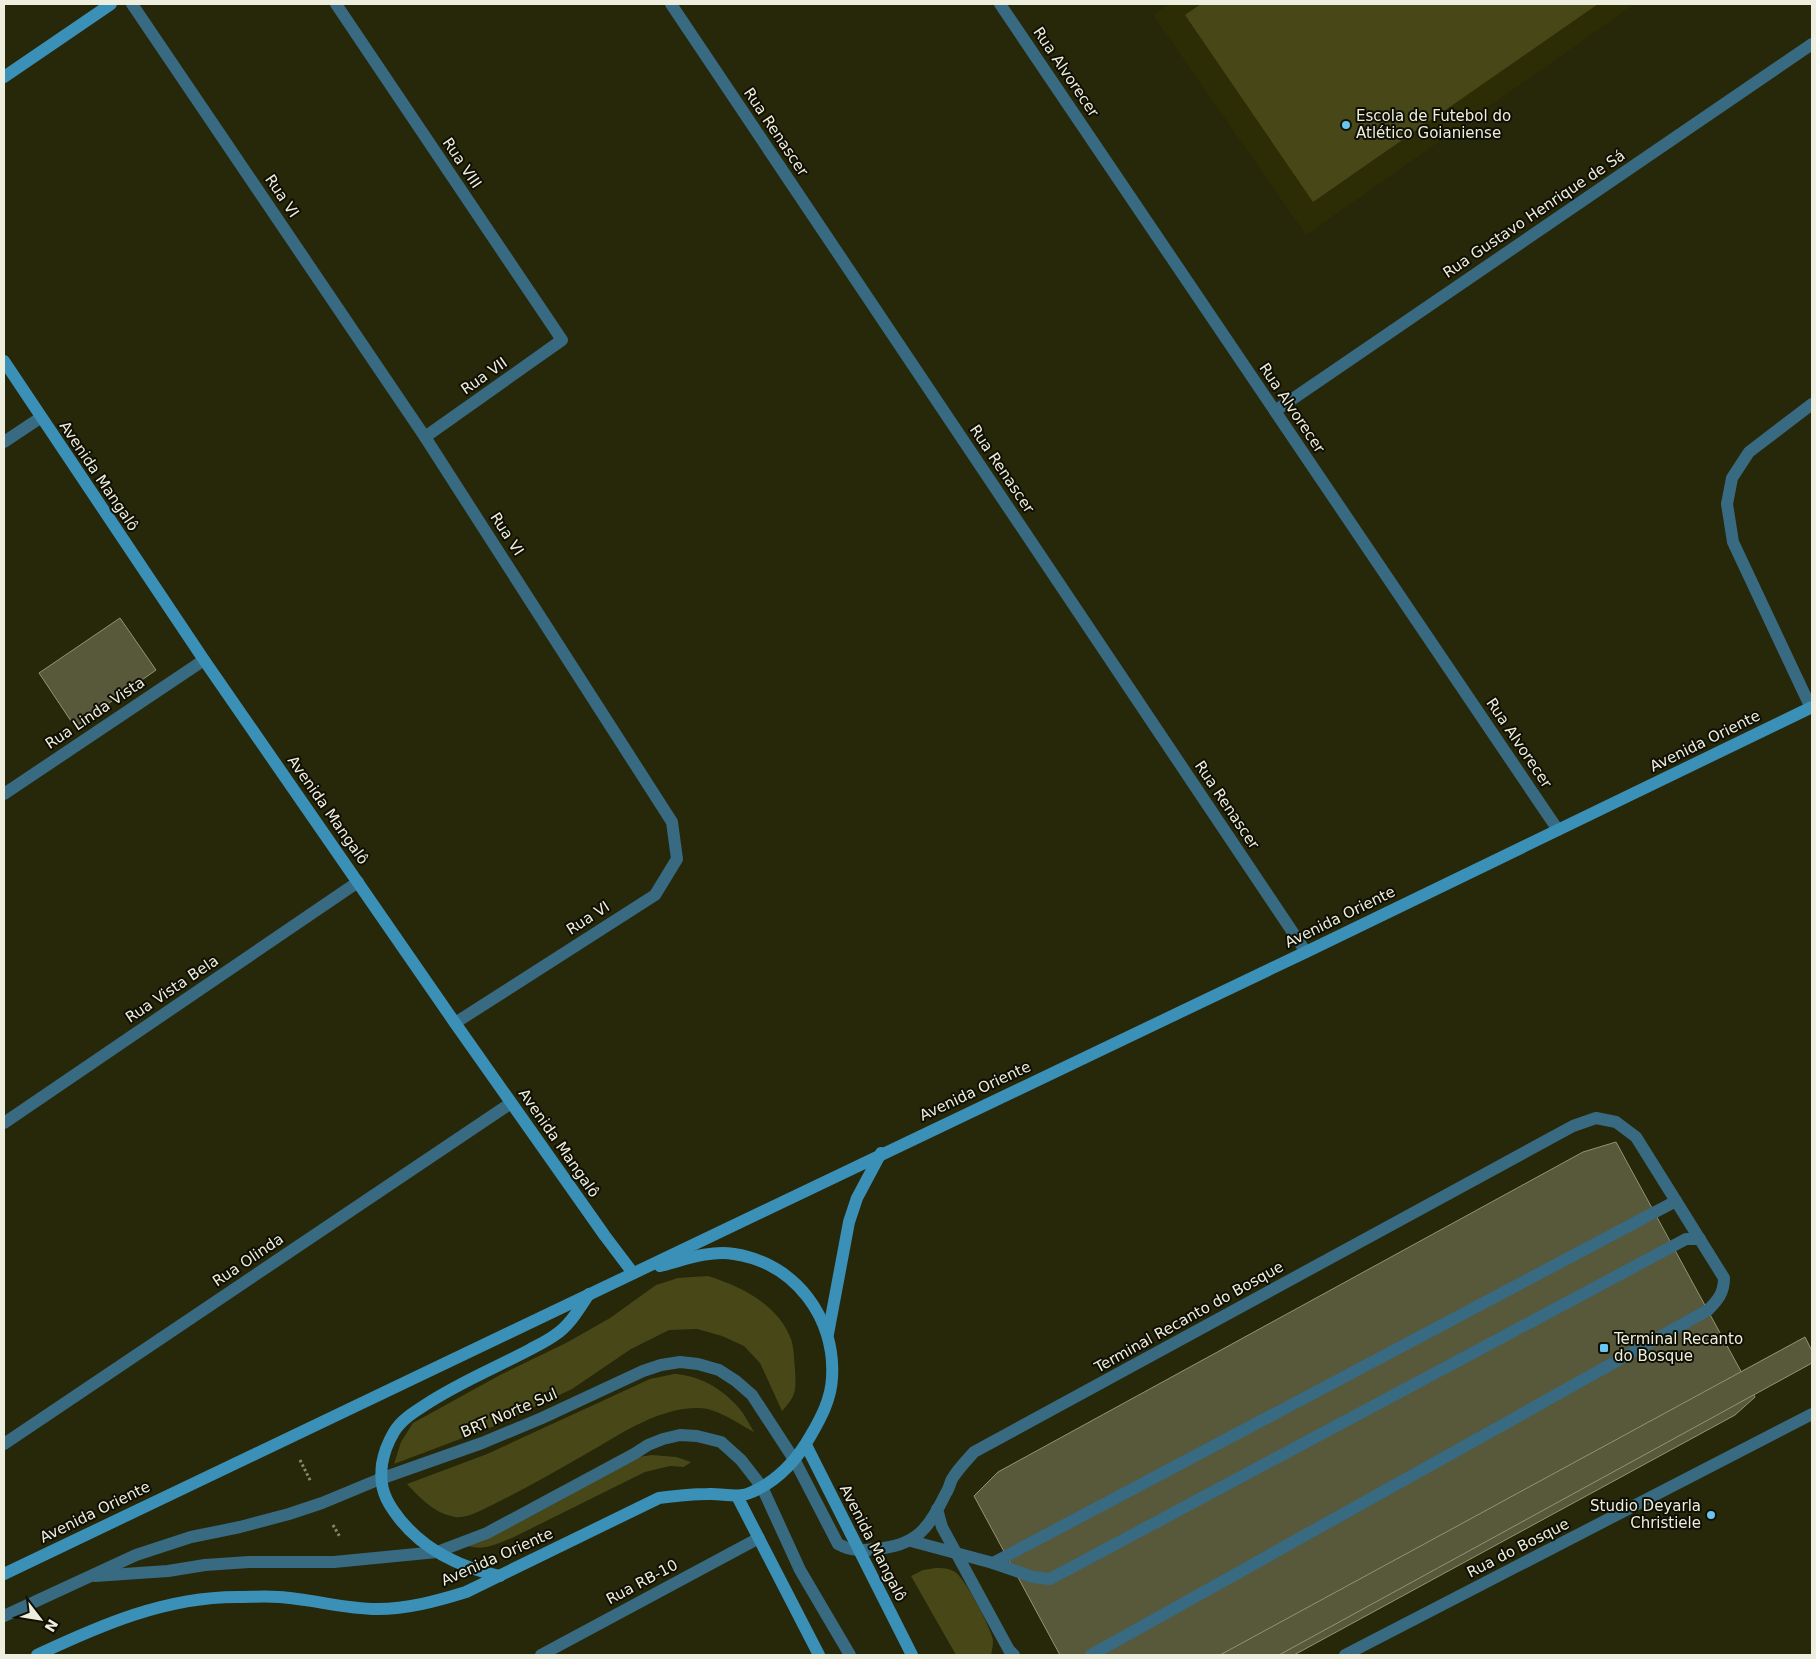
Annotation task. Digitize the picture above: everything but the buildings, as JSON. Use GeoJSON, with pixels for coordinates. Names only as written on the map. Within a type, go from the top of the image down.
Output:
{"type":"FeatureCollection","features":[{"type":"Feature","properties":{"kind":"main road"},"geometry":{"type":"LineString","coordinates":[[4,77],[112,4]]}},
{"type":"Feature","properties":{"kind":"main road","name":"Avenida Mangalô"},"geometry":{"type":"LineString","coordinates":[[4,361],[40,418],[204,660],[604,1236],[633,1273]]}},
{"type":"Feature","properties":{"kind":"main road","name":"Avenida Oriente"},"geometry":{"type":"LineString","coordinates":[[4,1574],[1306,952],[1812,707]]}},
{"type":"Feature","properties":{"kind":"main road","name":"Avenida Oriente"},"geometry":{"type":"LineString","coordinates":[[828,1336],[849,1222],[857,1198],[882,1153]]}},
{"type":"Feature","properties":{"kind":"main road","name":"Avenida Oriente"},"geometry":{"type":"LineString","coordinates":[[37,1655],[102,1625],[145,1610],[189,1601],[234,1597],[279,1597],[376,1609],[399,1608],[433,1602],[466,1592],[658,1498],[709,1494],[737,1496],[750,1493],[779,1477],[806,1445],[828,1401],[832,1380],[832,1358],[828,1336],[820,1316],[808,1297],[793,1281],[775,1268],[755,1258],[733,1254],[711,1253],[633,1273]]}},
{"type":"Feature","properties":{"kind":"main road"},"geometry":{"type":"LineString","coordinates":[[500,1576],[477,1571],[437,1552],[417,1537],[400,1520],[387,1501],[380,1479],[384,1452],[394,1431],[409,1416],[441,1395],[556,1335],[570,1322],[589,1294]]}},
{"type":"Feature","properties":{"kind":"main road","name":"Avenida Mangalô"},"geometry":{"type":"LineString","coordinates":[[806,1445],[912,1655]]}},
{"type":"Feature","properties":{"kind":"main road"},"geometry":{"type":"LineString","coordinates":[[737,1496],[819,1655]]}},
{"type":"Feature","properties":{"kind":"street","name":"Rua VI"},"geometry":{"type":"LineString","coordinates":[[132,4],[426,437],[672,822],[676,859],[655,895],[455,1023]]}},
{"type":"Feature","properties":{"kind":"street","name":"Rua VIII"},"geometry":{"type":"LineString","coordinates":[[336,4],[562,340]]}},
{"type":"Feature","properties":{"kind":"street","name":"Rua Renascer"},"geometry":{"type":"LineString","coordinates":[[671,4],[1306,952]]}},
{"type":"Feature","properties":{"kind":"street","name":"Rua Alvorecer"},"geometry":{"type":"LineString","coordinates":[[1000,4],[1558,830]]}},
{"type":"Feature","properties":{"kind":"street","name":"Rua Gustavo Henrique de Sá"},"geometry":{"type":"LineString","coordinates":[[1275,411],[1812,44]]}},
{"type":"Feature","properties":{"kind":"street","name":"Rua VII"},"geometry":{"type":"LineString","coordinates":[[426,437],[562,340]]}},
{"type":"Feature","properties":{"kind":"street"},"geometry":{"type":"LineString","coordinates":[[1812,404],[1749,452],[1732,478],[1727,504],[1733,542],[1812,707]]}},
{"type":"Feature","properties":{"kind":"street"},"geometry":{"type":"LineString","coordinates":[[4,442],[40,418]]}},
{"type":"Feature","properties":{"kind":"street","name":"Rua Linda Vista"},"geometry":{"type":"LineString","coordinates":[[4,794],[204,660]]}},
{"type":"Feature","properties":{"kind":"street","name":"Rua Vista Bela"},"geometry":{"type":"LineString","coordinates":[[4,1123],[358,882]]}},
{"type":"Feature","properties":{"kind":"street","name":"Rua Olinda"},"geometry":{"type":"LineString","coordinates":[[4,1444],[511,1103]]}},
{"type":"Feature","properties":{"kind":"street","name":"Terminal Recanto do Bosque"},"geometry":{"type":"LineString","coordinates":[[859,1551],[892,1548],[911,1540],[929,1526],[947,1492],[951,1480],[974,1452],[1573,1126],[1596,1118],[1616,1122],[1636,1137],[1724,1278],[1724,1288],[1721,1295],[1708,1310],[1091,1655]]}},
{"type":"Feature","properties":{"kind":"street"},"geometry":{"type":"LineString","coordinates":[[992,1563],[1676,1202]]}},
{"type":"Feature","properties":{"kind":"street"},"geometry":{"type":"LineString","coordinates":[[911,1540],[1033,1577],[1050,1579],[1686,1239],[1700,1239]]}},
{"type":"Feature","properties":{"kind":"street","name":"BRT Norte Sul"},"geometry":{"type":"LineString","coordinates":[[4,1616],[136,1555],[191,1537],[289,1514],[342,1496],[380,1479],[482,1443],[542,1418],[643,1371],[661,1365],[680,1362],[698,1364],[719,1370],[752,1395],[795,1460],[838,1544],[848,1550],[859,1551]]}},
{"type":"Feature","properties":{"kind":"street","name":"Rua do Bosque"},"geometry":{"type":"LineString","coordinates":[[1345,1655],[1812,1414]]}},
{"type":"Feature","properties":{"kind":"street","name":"BRT Norte Sul"},"geometry":{"type":"LineString","coordinates":[[87,1576],[168,1572],[205,1565],[249,1562],[334,1562],[437,1552],[487,1533],[648,1445],[680,1435],[697,1436],[721,1442],[741,1460],[762,1487],[800,1570],[850,1655]]}},
{"type":"Feature","properties":{"kind":"street"},"geometry":{"type":"LineString","coordinates":[[937,1510],[942,1527],[1009,1650],[1014,1655]]}},
{"type":"Feature","properties":{"kind":"street","name":"Rua RB-10"},"geometry":{"type":"LineString","coordinates":[[540,1655],[759,1538]]}},
{"type":"Feature","properties":{"kind":"shaded area","name":"Escola de Futebol do Atlético Goianiense"},"geometry":{"type":"Polygon","coordinates":[[[1170,4],[1635,4],[1306,235],[1153,15],[1170,4]]]}},
{"type":"Feature","properties":{"kind":"shaded area","name":"Escola de Futebol do Atlético Goianiense"},"geometry":{"type":"Polygon","coordinates":[[[1201,4],[1598,4],[1313,202],[1185,15],[1201,4]]]}},
{"type":"Feature","properties":{"kind":"shaded area"},"geometry":{"type":"Polygon","coordinates":[[[708,1276],[733,1285],[757,1298],[777,1316],[785,1327],[793,1346],[796,1382],[791,1401],[782,1411],[760,1363],[744,1346],[722,1336],[697,1329],[669,1330],[631,1349],[572,1389],[492,1427],[394,1464],[401,1442],[413,1423],[500,1375],[566,1343],[610,1318],[656,1285],[678,1278],[708,1276]]]}},
{"type":"Feature","properties":{"kind":"shaded area"},"geometry":{"type":"Polygon","coordinates":[[[674,1374],[701,1380],[718,1389],[739,1408],[754,1432],[727,1417],[705,1408],[669,1412],[642,1422],[519,1492],[465,1517],[455,1517],[440,1512],[422,1500],[407,1484],[487,1454],[650,1379],[674,1374]]]}},
{"type":"Feature","properties":{"kind":"shaded area"},"geometry":{"type":"Polygon","coordinates":[[[652,1455],[676,1457],[691,1462],[684,1467],[670,1466],[645,1472],[500,1543],[477,1548],[465,1545],[638,1457],[652,1455]]]}},
{"type":"Feature","properties":{"kind":"shaded area"},"geometry":{"type":"Polygon","coordinates":[[[936,1568],[955,1572],[965,1583],[988,1625],[993,1640],[991,1655],[956,1655],[911,1576],[923,1570],[936,1568]]]}},
{"type":"Feature","properties":{"kind":"place","name":"Escola de Futebol do Atlético Goianiense"},"geometry":{"type":"Point","coordinates":[1346,125]}},
{"type":"Feature","properties":{"kind":"place","name":"Terminal Recanto do Bosque"},"geometry":{"type":"Point","coordinates":[1604,1348]}},
{"type":"Feature","properties":{"kind":"place","name":"Studio Deyarla Christiele"},"geometry":{"type":"Point","coordinates":[1711,1515]}}]}
